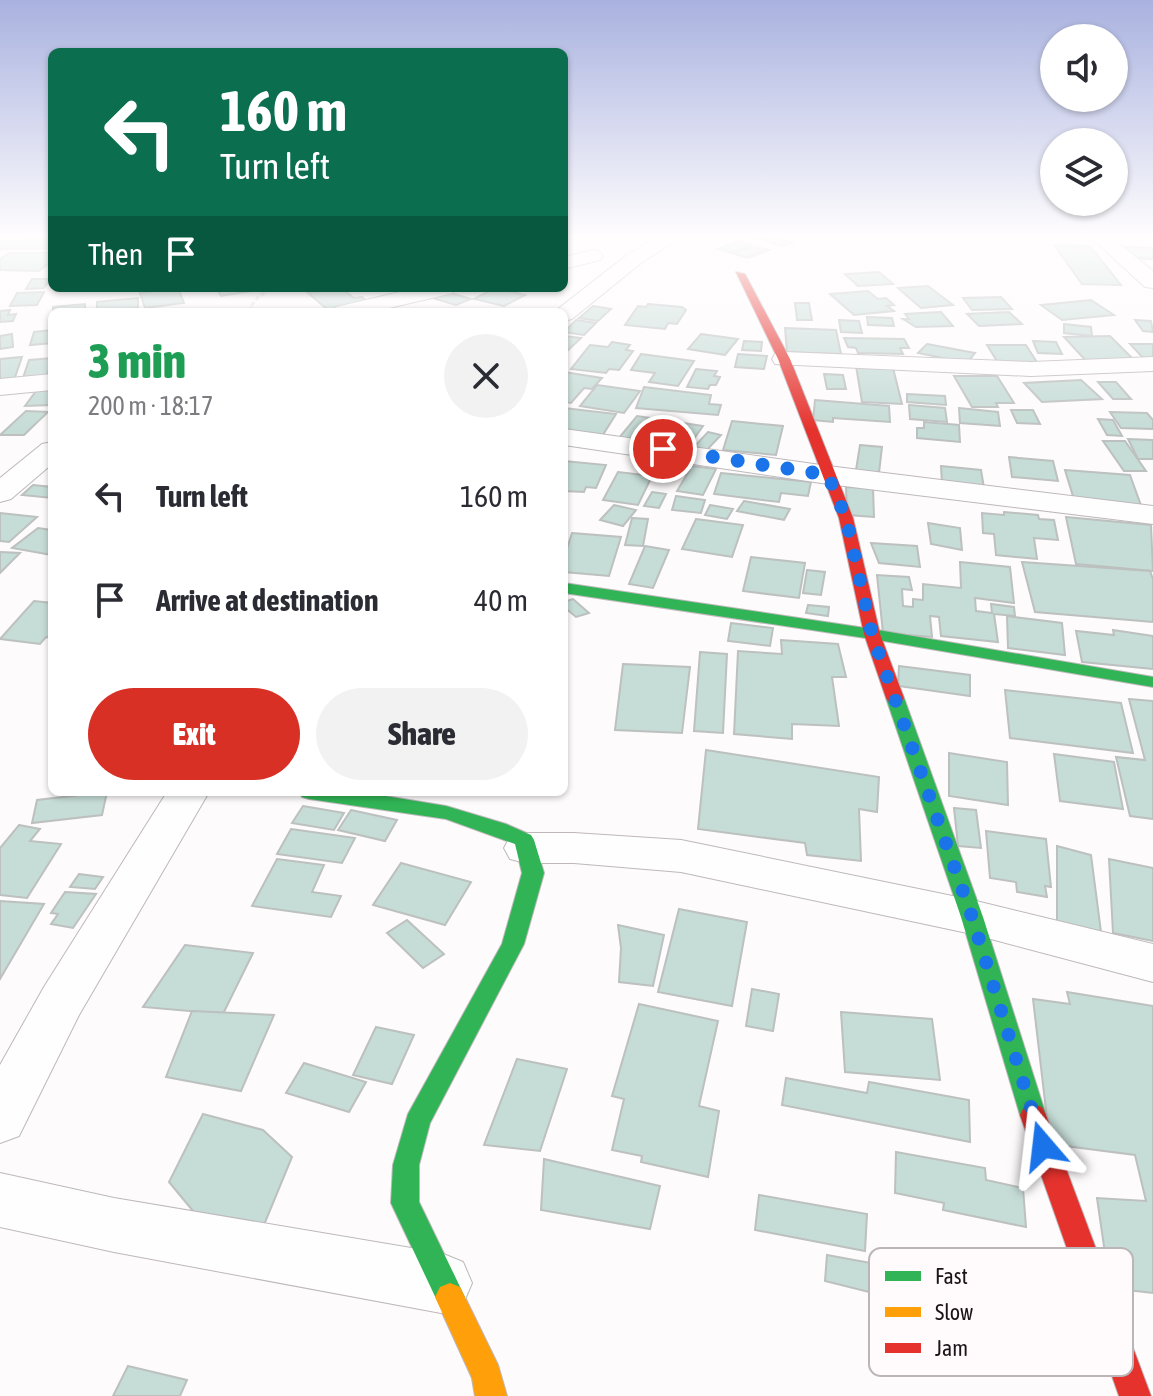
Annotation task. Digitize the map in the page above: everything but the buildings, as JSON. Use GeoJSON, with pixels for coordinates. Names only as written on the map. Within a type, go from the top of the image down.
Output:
{"type":"FeatureCollection","features":[{"type":"Feature","properties":{"kind":"street"},"geometry":{"type":"LineString","coordinates":[[361,308],[394,300]]}},
{"type":"Feature","properties":{"kind":"street"},"geometry":{"type":"LineString","coordinates":[[754,300],[784,359],[846,518],[872,634],[972,917],[1043,1146],[1081,1248]]}},
{"type":"Feature","properties":{"kind":"street"},"geometry":{"type":"LineString","coordinates":[[784,359],[1031,369],[1153,364]]}},
{"type":"Feature","properties":{"kind":"street"},"geometry":{"type":"LineString","coordinates":[[0,387],[48,382]]}},
{"type":"Feature","properties":{"kind":"street"},"geometry":{"type":"LineString","coordinates":[[568,438],[828,475],[1153,515]]}},
{"type":"Feature","properties":{"kind":"street"},"geometry":{"type":"LineString","coordinates":[[0,493],[48,453]]}},
{"type":"Feature","properties":{"kind":"street"},"geometry":{"type":"LineString","coordinates":[[568,589],[872,634],[1153,682]]}},
{"type":"Feature","properties":{"kind":"street"},"geometry":{"type":"LineString","coordinates":[[0,1119],[27,1062],[64,997],[186,796]]}},
{"type":"Feature","properties":{"kind":"street"},"geometry":{"type":"LineString","coordinates":[[334,796],[501,826],[524,840],[533,873],[513,944],[417,1122],[406,1165],[405,1203],[487,1376],[491,1396]]}},
{"type":"Feature","properties":{"kind":"street"},"geometry":{"type":"LineString","coordinates":[[526,848],[574,848],[681,856],[972,917],[1153,963]]}},
{"type":"Feature","properties":{"kind":"street"},"geometry":{"type":"LineString","coordinates":[[0,1200],[114,1225],[441,1283]]}},
{"type":"Feature","properties":{"kind":"street"},"geometry":{"type":"LineString","coordinates":[[1128,1376],[1135,1396]]}},
{"type":"Feature","properties":{"kind":"traffic: fast"},"geometry":{"type":"LineString","coordinates":[[568,589],[872,634],[1153,682]]}},
{"type":"Feature","properties":{"kind":"traffic: fast"},"geometry":{"type":"LineString","coordinates":[[895,698],[972,917],[1033,1115]]}},
{"type":"Feature","properties":{"kind":"traffic: fast"},"geometry":{"type":"LineString","coordinates":[[339,796],[446,813],[499,829],[524,840],[533,873],[513,944],[417,1122],[406,1165],[405,1203],[450,1297]]}},
{"type":"Feature","properties":{"kind":"traffic: slow"},"geometry":{"type":"LineString","coordinates":[[450,1297],[487,1376],[491,1396]]}},
{"type":"Feature","properties":{"kind":"traffic: jam"},"geometry":{"type":"LineString","coordinates":[[754,300],[784,359],[846,518],[872,634],[895,698]]}},
{"type":"Feature","properties":{"kind":"traffic: jam"},"geometry":{"type":"LineString","coordinates":[[1033,1115],[1081,1248]]}},
{"type":"Feature","properties":{"kind":"traffic: jam"},"geometry":{"type":"LineString","coordinates":[[1128,1376],[1135,1396]]}},
{"type":"Feature","properties":{"kind":"route"},"geometry":{"type":"LineString","coordinates":[[663,449],[828,475],[846,518],[872,634],[972,917],[1043,1146]]}}]}
